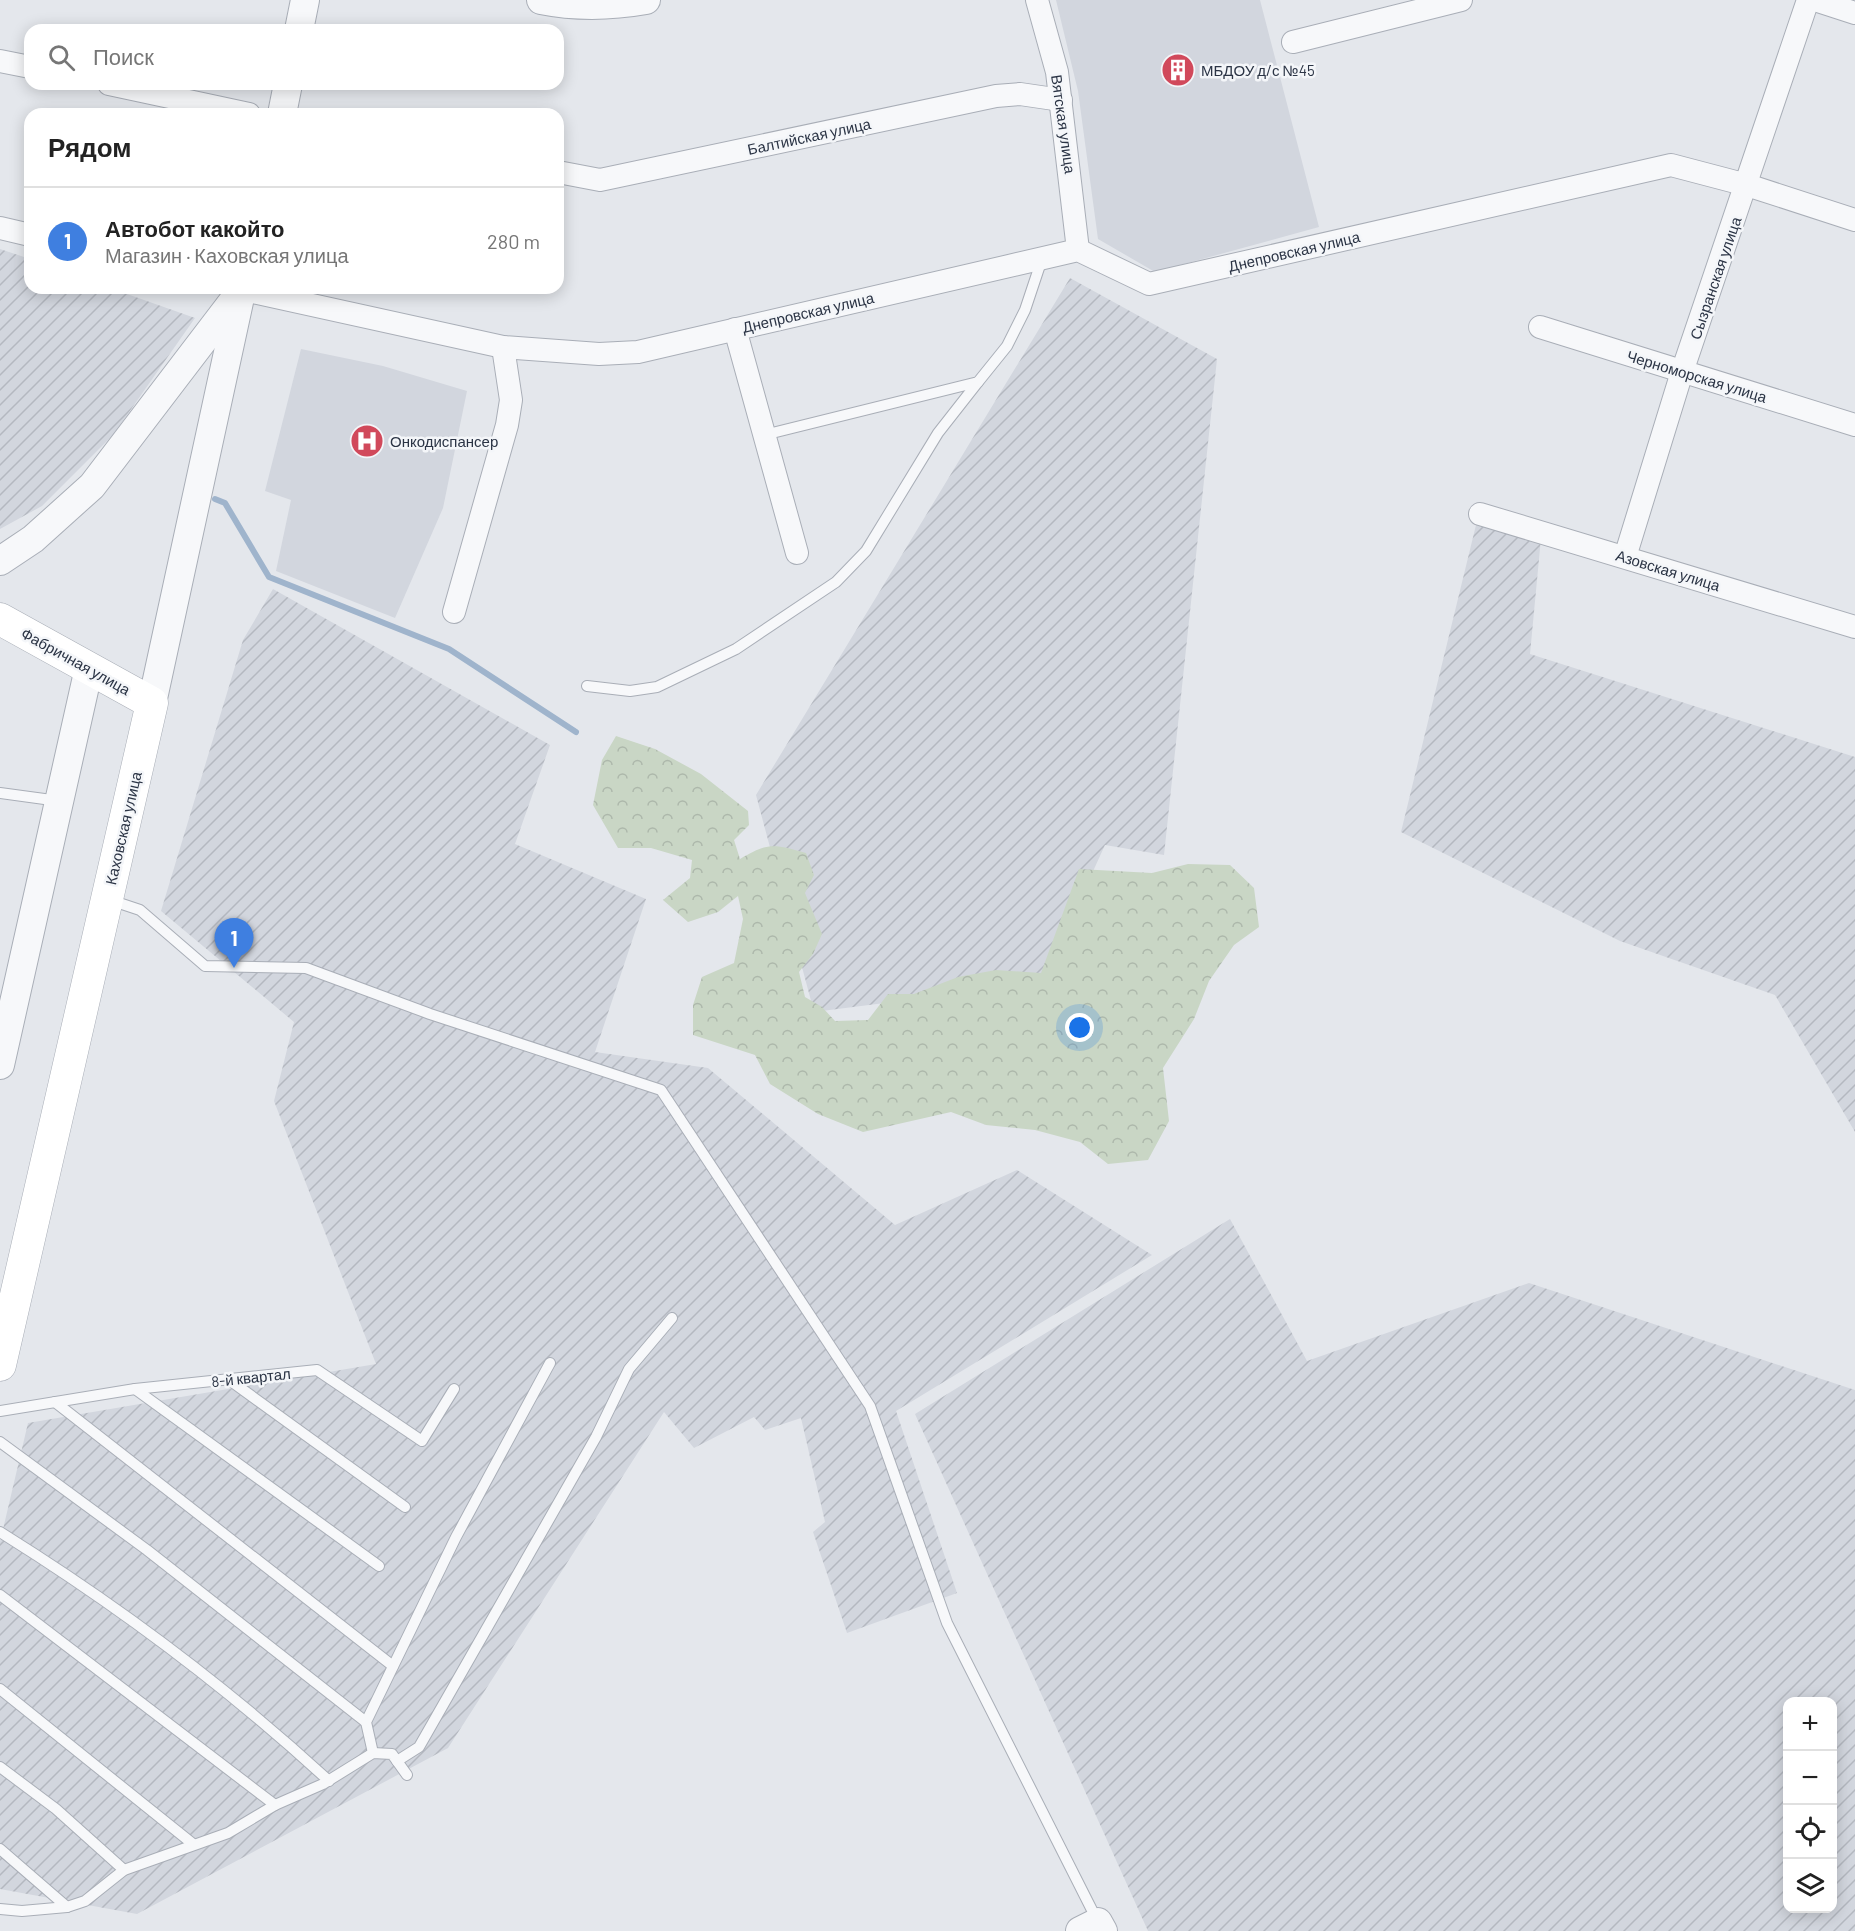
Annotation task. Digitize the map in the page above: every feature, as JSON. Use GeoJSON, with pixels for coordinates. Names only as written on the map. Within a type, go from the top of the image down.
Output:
{"type":"FeatureCollection","features":[{"type":"Feature","properties":{"kind":"main road","name":"Фабричная улица"},"geometry":{"type":"LineString","coordinates":[[0,619],[152,703]]}},
{"type":"Feature","properties":{"kind":"main road","name":"Каховская улица"},"geometry":{"type":"LineString","coordinates":[[0,1365],[7,1302],[107,899],[152,703]]}},
{"type":"Feature","properties":{"kind":"street"},"geometry":{"type":"LineString","coordinates":[[300,24],[305,0]]}},
{"type":"Feature","properties":{"kind":"street"},"geometry":{"type":"LineString","coordinates":[[541,0],[562,4],[605,5],[646,0]]}},
{"type":"Feature","properties":{"kind":"street","name":"Вятская улица"},"geometry":{"type":"LineString","coordinates":[[1037,0],[1052,50],[1061,100],[1077,250]]}},
{"type":"Feature","properties":{"kind":"street"},"geometry":{"type":"LineString","coordinates":[[1293,42],[1461,0]]}},
{"type":"Feature","properties":{"kind":"street","name":"Сызранская улица"},"geometry":{"type":"LineString","coordinates":[[1625,556],[1682,372],[1808,0]]}},
{"type":"Feature","properties":{"kind":"street"},"geometry":{"type":"LineString","coordinates":[[1815,0],[1855,13]]}},
{"type":"Feature","properties":{"kind":"street"},"geometry":{"type":"LineString","coordinates":[[0,61],[24,66]]}},
{"type":"Feature","properties":{"kind":"street"},"geometry":{"type":"LineString","coordinates":[[137,90],[221,108]]}},
{"type":"Feature","properties":{"kind":"street"},"geometry":{"type":"LineString","coordinates":[[283,108],[287,90]]}},
{"type":"Feature","properties":{"kind":"street","name":"Балтийская улица"},"geometry":{"type":"LineString","coordinates":[[564,173],[600,180],[996,96],[1020,94],[1061,100]]}},
{"type":"Feature","properties":{"kind":"street","name":"Днепровская улица"},"geometry":{"type":"LineString","coordinates":[[263,294],[503,347],[599,354],[638,352],[1077,250],[1149,284],[1671,165],[1747,185],[1855,220]]}},
{"type":"Feature","properties":{"kind":"street"},"geometry":{"type":"LineString","coordinates":[[0,228],[24,234]]}},
{"type":"Feature","properties":{"kind":"street"},"geometry":{"type":"LineString","coordinates":[[0,561],[33,539],[92,486],[236,294]]}},
{"type":"Feature","properties":{"kind":"street","name":"Каховская улица"},"geometry":{"type":"LineString","coordinates":[[152,703],[239,294]]}},
{"type":"Feature","properties":{"kind":"street","name":"Черноморская улица"},"geometry":{"type":"LineString","coordinates":[[1540,327],[1855,425]]}},
{"type":"Feature","properties":{"kind":"street","name":"Днепровская улица"},"geometry":{"type":"LineString","coordinates":[[735,329],[797,553]]}},
{"type":"Feature","properties":{"kind":"street"},"geometry":{"type":"LineString","coordinates":[[454,612],[507,425],[511,400],[503,347]]}},
{"type":"Feature","properties":{"kind":"street","name":"Азовская улица"},"geometry":{"type":"LineString","coordinates":[[1480,514],[1855,627]]}},
{"type":"Feature","properties":{"kind":"street"},"geometry":{"type":"LineString","coordinates":[[0,1065],[89,668]]}},
{"type":"Feature","properties":{"kind":"lane"},"geometry":{"type":"LineString","coordinates":[[587,686],[630,691],[657,687],[736,649],[836,582],[866,551],[938,433],[1007,346],[1025,310],[1043,257]]}},
{"type":"Feature","properties":{"kind":"lane"},"geometry":{"type":"LineString","coordinates":[[764,435],[978,381]]}},
{"type":"Feature","properties":{"kind":"lane"},"geometry":{"type":"LineString","coordinates":[[0,793],[59,801]]}},
{"type":"Feature","properties":{"kind":"lane"},"geometry":{"type":"LineString","coordinates":[[107,899],[140,910],[205,966],[306,968],[430,1014],[661,1090],[870,1406],[947,1623],[1093,1928]]}},
{"type":"Feature","properties":{"kind":"lane"},"geometry":{"type":"LineString","coordinates":[[397,1761],[419,1747],[596,1437],[629,1369],[672,1318]]}},
{"type":"Feature","properties":{"kind":"lane"},"geometry":{"type":"LineString","coordinates":[[372,1753],[366,1722],[456,1537],[550,1363]]}},
{"type":"Feature","properties":{"kind":"lane","name":"8-й квартал"},"geometry":{"type":"LineString","coordinates":[[0,1411],[135,1389],[317,1370],[422,1441],[454,1389]]}},
{"type":"Feature","properties":{"kind":"lane"},"geometry":{"type":"LineString","coordinates":[[228,1379],[405,1507]]}},
{"type":"Feature","properties":{"kind":"lane"},"geometry":{"type":"LineString","coordinates":[[135,1389],[379,1566]]}},
{"type":"Feature","properties":{"kind":"lane"},"geometry":{"type":"LineString","coordinates":[[55,1402],[393,1666]]}},
{"type":"Feature","properties":{"kind":"lane"},"geometry":{"type":"LineString","coordinates":[[0,1442],[147,1550],[366,1722]]}},
{"type":"Feature","properties":{"kind":"lane"},"geometry":{"type":"LineString","coordinates":[[0,1532],[93,1591],[260,1718],[328,1781]]}},
{"type":"Feature","properties":{"kind":"lane"},"geometry":{"type":"LineString","coordinates":[[0,1595],[275,1805]]}},
{"type":"Feature","properties":{"kind":"lane"},"geometry":{"type":"LineString","coordinates":[[0,1689],[193,1844]]}},
{"type":"Feature","properties":{"kind":"lane"},"geometry":{"type":"LineString","coordinates":[[0,1909],[22,1911],[67,1908],[85,1901],[124,1870],[228,1833],[275,1805],[328,1781],[372,1753],[392,1754],[407,1775]]}},
{"type":"Feature","properties":{"kind":"lane"},"geometry":{"type":"LineString","coordinates":[[0,1767],[56,1809],[124,1870]]}},
{"type":"Feature","properties":{"kind":"lane"},"geometry":{"type":"LineString","coordinates":[[0,1849],[67,1908]]}},
{"type":"Feature","properties":{"kind":"shaded area"},"geometry":{"type":"Polygon","coordinates":[[[1056,0],[1260,0],[1319,227],[1155,272],[1098,239],[1078,91],[1056,0]]]}},
{"type":"Feature","properties":{"kind":"shaded area"},"geometry":{"type":"Polygon","coordinates":[[[0,249],[24,257],[24,294],[127,294],[195,318],[113,435],[42,506],[0,529],[0,249]]]}},
{"type":"Feature","properties":{"kind":"shaded area"},"geometry":{"type":"Polygon","coordinates":[[[1070,278],[1217,359],[1164,855],[1105,845],[1042,983],[814,1012],[756,795],[1070,278]]]}},
{"type":"Feature","properties":{"kind":"shaded area","name":"Онкодиспансер"},"geometry":{"type":"Polygon","coordinates":[[[301,349],[383,366],[467,391],[443,508],[395,618],[276,571],[291,500],[265,491],[301,349]]]}},
{"type":"Feature","properties":{"kind":"shaded area"},"geometry":{"type":"Polygon","coordinates":[[[1476,525],[1541,538],[1530,654],[1855,757],[1855,1132],[1775,995],[1620,941],[1401,832],[1476,525]]]}},
{"type":"Feature","properties":{"kind":"shaded area"},"geometry":{"type":"Polygon","coordinates":[[[273,589],[550,745],[515,844],[646,899],[595,1052],[708,1068],[895,1225],[1017,1170],[1152,1255],[896,1411],[957,1593],[847,1633],[813,1532],[825,1522],[801,1418],[765,1430],[754,1417],[694,1448],[664,1412],[448,1748],[137,1914],[0,1889],[0,1542],[28,1423],[376,1364],[274,1101],[294,1022],[161,911],[243,640],[273,589]]]}},
{"type":"Feature","properties":{"kind":"shaded area"},"geometry":{"type":"Polygon","coordinates":[[[1230,1219],[1307,1361],[1529,1283],[1855,1390],[1855,1931],[1148,1931],[915,1414],[1230,1219]]]}},
{"type":"Feature","properties":{"kind":"green space"},"geometry":{"type":"Polygon","coordinates":[[[616,736],[655,749],[701,774],[748,811],[749,825],[734,840],[740,859],[771,846],[806,853],[814,875],[805,893],[822,934],[813,954],[799,972],[805,997],[822,1007],[835,1021],[868,1020],[888,994],[914,994],[958,977],[996,970],[1041,973],[1079,869],[1152,873],[1188,864],[1230,865],[1254,888],[1259,927],[1234,945],[1209,981],[1194,1019],[1163,1068],[1169,1121],[1148,1160],[1108,1164],[1080,1142],[1035,1130],[986,1125],[951,1112],[863,1132],[818,1114],[770,1084],[755,1055],[693,1035],[693,1005],[702,977],[734,963],[743,919],[738,896],[718,912],[688,922],[663,900],[690,878],[692,860],[651,848],[618,848],[593,805],[602,760],[616,736]]]}},
{"type":"Feature","properties":{"kind":"waterway"},"geometry":{"type":"LineString","coordinates":[[215,499],[225,503],[269,577],[449,649],[576,732]]}},
{"type":"Feature","properties":{"kind":"place","name":"МБДОУ д/с №45"},"geometry":{"type":"Point","coordinates":[1178,70]}},
{"type":"Feature","properties":{"kind":"place","name":"Онкодиспансер"},"geometry":{"type":"Point","coordinates":[367,441]}},
{"type":"Feature","properties":{"kind":"place","name":"Автобот какойто"},"geometry":{"type":"Point","coordinates":[234,968]}}]}
